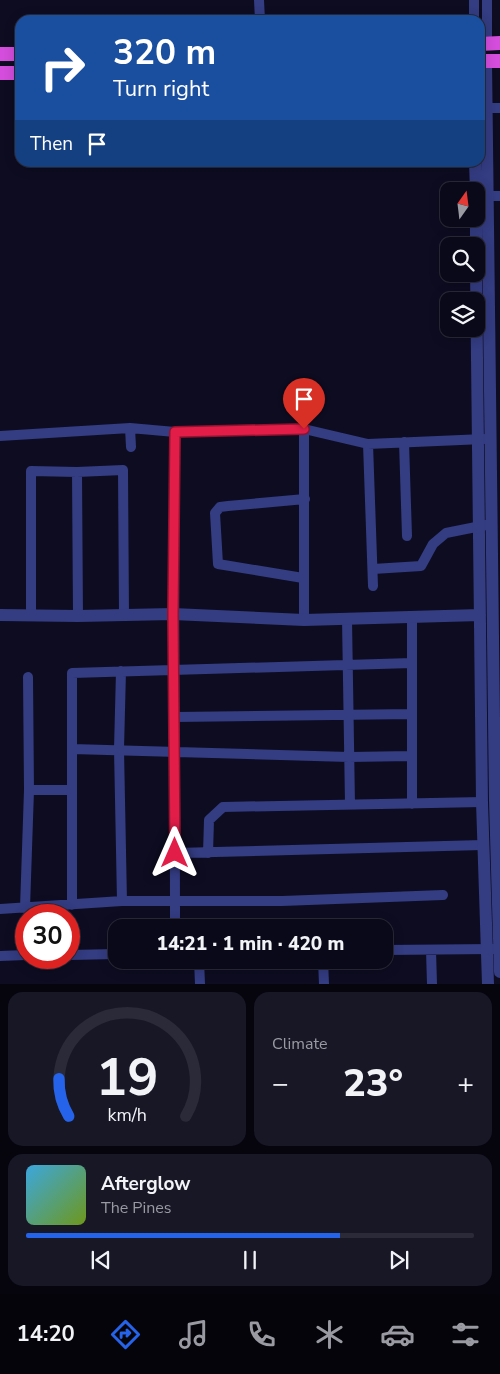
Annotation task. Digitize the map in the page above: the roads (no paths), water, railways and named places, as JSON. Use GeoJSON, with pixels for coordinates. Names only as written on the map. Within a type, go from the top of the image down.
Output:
{"type":"FeatureCollection","features":[{"type":"Feature","properties":{"kind":"highway"},"geometry":{"type":"LineString","coordinates":[[0,54],[15,54]]}},
{"type":"Feature","properties":{"kind":"highway"},"geometry":{"type":"LineString","coordinates":[[0,73],[15,73]]}},
{"type":"Feature","properties":{"kind":"street"},"geometry":{"type":"LineString","coordinates":[[259,0],[260,15]]}},
{"type":"Feature","properties":{"kind":"street"},"geometry":{"type":"LineString","coordinates":[[474,0],[474,15]]}},
{"type":"Feature","properties":{"kind":"street"},"geometry":{"type":"LineString","coordinates":[[487,0],[489,44]]}},
{"type":"Feature","properties":{"kind":"street"},"geometry":{"type":"LineString","coordinates":[[489,61],[494,108],[490,391],[494,443],[500,971]]}},
{"type":"Feature","properties":{"kind":"street"},"geometry":{"type":"LineString","coordinates":[[476,167],[476,182]]}},
{"type":"Feature","properties":{"kind":"street"},"geometry":{"type":"LineString","coordinates":[[476,282],[482,802],[488,984]]}},
{"type":"Feature","properties":{"kind":"street"},"geometry":{"type":"LineString","coordinates":[[477,391],[490,391]]}},
{"type":"Feature","properties":{"kind":"street"},"geometry":{"type":"LineString","coordinates":[[0,436],[130,428],[175,432],[304,429],[368,444],[477,439],[494,443]]}},
{"type":"Feature","properties":{"kind":"street"},"geometry":{"type":"LineString","coordinates":[[130,428],[131,447]]}},
{"type":"Feature","properties":{"kind":"street"},"geometry":{"type":"LineString","coordinates":[[304,429],[304,620]]}},
{"type":"Feature","properties":{"kind":"street"},"geometry":{"type":"LineString","coordinates":[[175,432],[173,614],[175,671],[175,919]]}},
{"type":"Feature","properties":{"kind":"street"},"geometry":{"type":"LineString","coordinates":[[404,442],[406,536]]}},
{"type":"Feature","properties":{"kind":"street"},"geometry":{"type":"LineString","coordinates":[[368,444],[373,586]]}},
{"type":"Feature","properties":{"kind":"street"},"geometry":{"type":"LineString","coordinates":[[31,615],[31,471],[78,472],[123,470],[124,615]]}},
{"type":"Feature","properties":{"kind":"street"},"geometry":{"type":"LineString","coordinates":[[78,472],[78,616]]}},
{"type":"Feature","properties":{"kind":"street"},"geometry":{"type":"LineString","coordinates":[[303,578],[218,564],[215,513],[220,507],[305,499]]}},
{"type":"Feature","properties":{"kind":"street"},"geometry":{"type":"LineString","coordinates":[[373,569],[421,566],[436,540],[452,531],[494,521]]}},
{"type":"Feature","properties":{"kind":"street"},"geometry":{"type":"LineString","coordinates":[[0,615],[173,614],[304,620],[480,615]]}},
{"type":"Feature","properties":{"kind":"street"},"geometry":{"type":"LineString","coordinates":[[412,618],[412,804]]}},
{"type":"Feature","properties":{"kind":"street"},"geometry":{"type":"LineString","coordinates":[[347,619],[350,804]]}},
{"type":"Feature","properties":{"kind":"street"},"geometry":{"type":"LineString","coordinates":[[412,663],[72,673],[72,904],[122,901],[282,901],[443,895]]}},
{"type":"Feature","properties":{"kind":"street"},"geometry":{"type":"LineString","coordinates":[[122,671],[119,749],[122,901]]}},
{"type":"Feature","properties":{"kind":"street"},"geometry":{"type":"LineString","coordinates":[[25,904],[29,790],[28,677]]}},
{"type":"Feature","properties":{"kind":"street"},"geometry":{"type":"LineString","coordinates":[[175,717],[412,714]]}},
{"type":"Feature","properties":{"kind":"street"},"geometry":{"type":"LineString","coordinates":[[72,748],[350,757],[411,756]]}},
{"type":"Feature","properties":{"kind":"street"},"geometry":{"type":"LineString","coordinates":[[29,790],[72,790]]}},
{"type":"Feature","properties":{"kind":"street"},"geometry":{"type":"LineString","coordinates":[[208,853],[209,820],[223,807],[482,802]]}},
{"type":"Feature","properties":{"kind":"street"},"geometry":{"type":"LineString","coordinates":[[175,853],[483,845]]}},
{"type":"Feature","properties":{"kind":"street"},"geometry":{"type":"LineString","coordinates":[[0,909],[15,908]]}},
{"type":"Feature","properties":{"kind":"street"},"geometry":{"type":"LineString","coordinates":[[393,950],[500,949]]}},
{"type":"Feature","properties":{"kind":"street"},"geometry":{"type":"LineString","coordinates":[[431,950],[432,984]]}},
{"type":"Feature","properties":{"kind":"street"},"geometry":{"type":"LineString","coordinates":[[80,955],[108,954]]}},
{"type":"Feature","properties":{"kind":"street"},"geometry":{"type":"LineString","coordinates":[[0,956],[15,955]]}},
{"type":"Feature","properties":{"kind":"street"},"geometry":{"type":"LineString","coordinates":[[199,969],[200,984]]}},
{"type":"Feature","properties":{"kind":"street"},"geometry":{"type":"LineString","coordinates":[[323,969],[324,984]]}}]}
